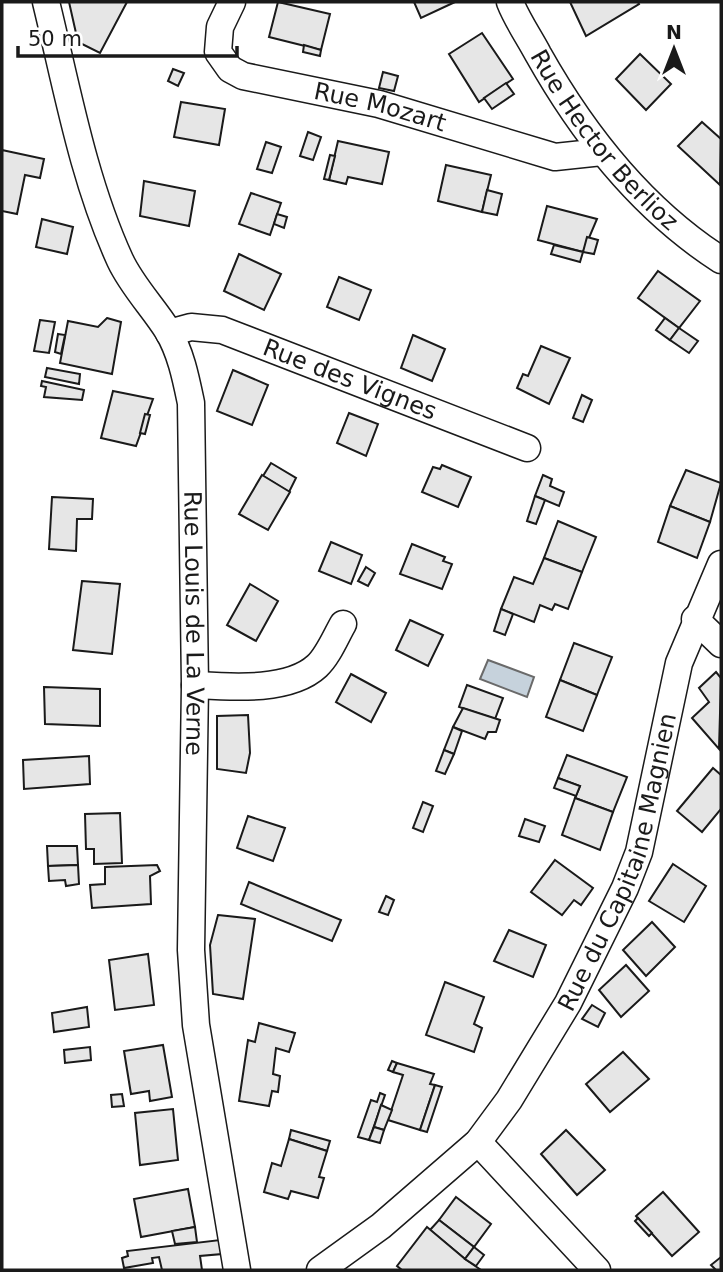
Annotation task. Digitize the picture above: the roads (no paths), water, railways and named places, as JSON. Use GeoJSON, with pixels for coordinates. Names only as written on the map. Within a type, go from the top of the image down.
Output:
{"type":"FeatureCollection","features":[{"type":"Feature","properties":{"kind":"street","name":"Rue Louis de La Verne"},"geometry":{"type":"LineString","coordinates":[[46,2],[76,129],[108,230],[122,262],[169,333],[182,363],[191,402],[195,685],[191,950],[196,1025],[237,1270]]}},
{"type":"Feature","properties":{"kind":"street","name":"Rue Mozart"},"geometry":{"type":"LineString","coordinates":[[232,2],[220,27],[218,52],[230,69],[243,76],[379,104],[555,157],[602,152]]}},
{"type":"Feature","properties":{"kind":"street","name":"Rue Hector Berlioz"},"geometry":{"type":"LineString","coordinates":[[510,2],[564,100],[602,152],[646,198],[721,260]]}},
{"type":"Feature","properties":{"kind":"street","name":"Rue des Vignes"},"geometry":{"type":"LineString","coordinates":[[169,333],[191,327],[222,330],[527,448]]}},
{"type":"Feature","properties":{"kind":"street","name":"Rue du Capitaine Magnien"},"geometry":{"type":"LineString","coordinates":[[320,1270],[381,1226],[478,1142],[509,1100],[568,1003],[625,888],[639,852],[679,663],[695,619],[721,564]]}},
{"type":"Feature","properties":{"kind":"street"},"geometry":{"type":"LineString","coordinates":[[695,619],[721,643]]}},
{"type":"Feature","properties":{"kind":"street"},"geometry":{"type":"LineString","coordinates":[[195,685],[237,688],[267,685],[296,677],[317,666],[343,624]]}},
{"type":"Feature","properties":{"kind":"street"},"geometry":{"type":"LineString","coordinates":[[478,1142],[597,1270]]}}]}
